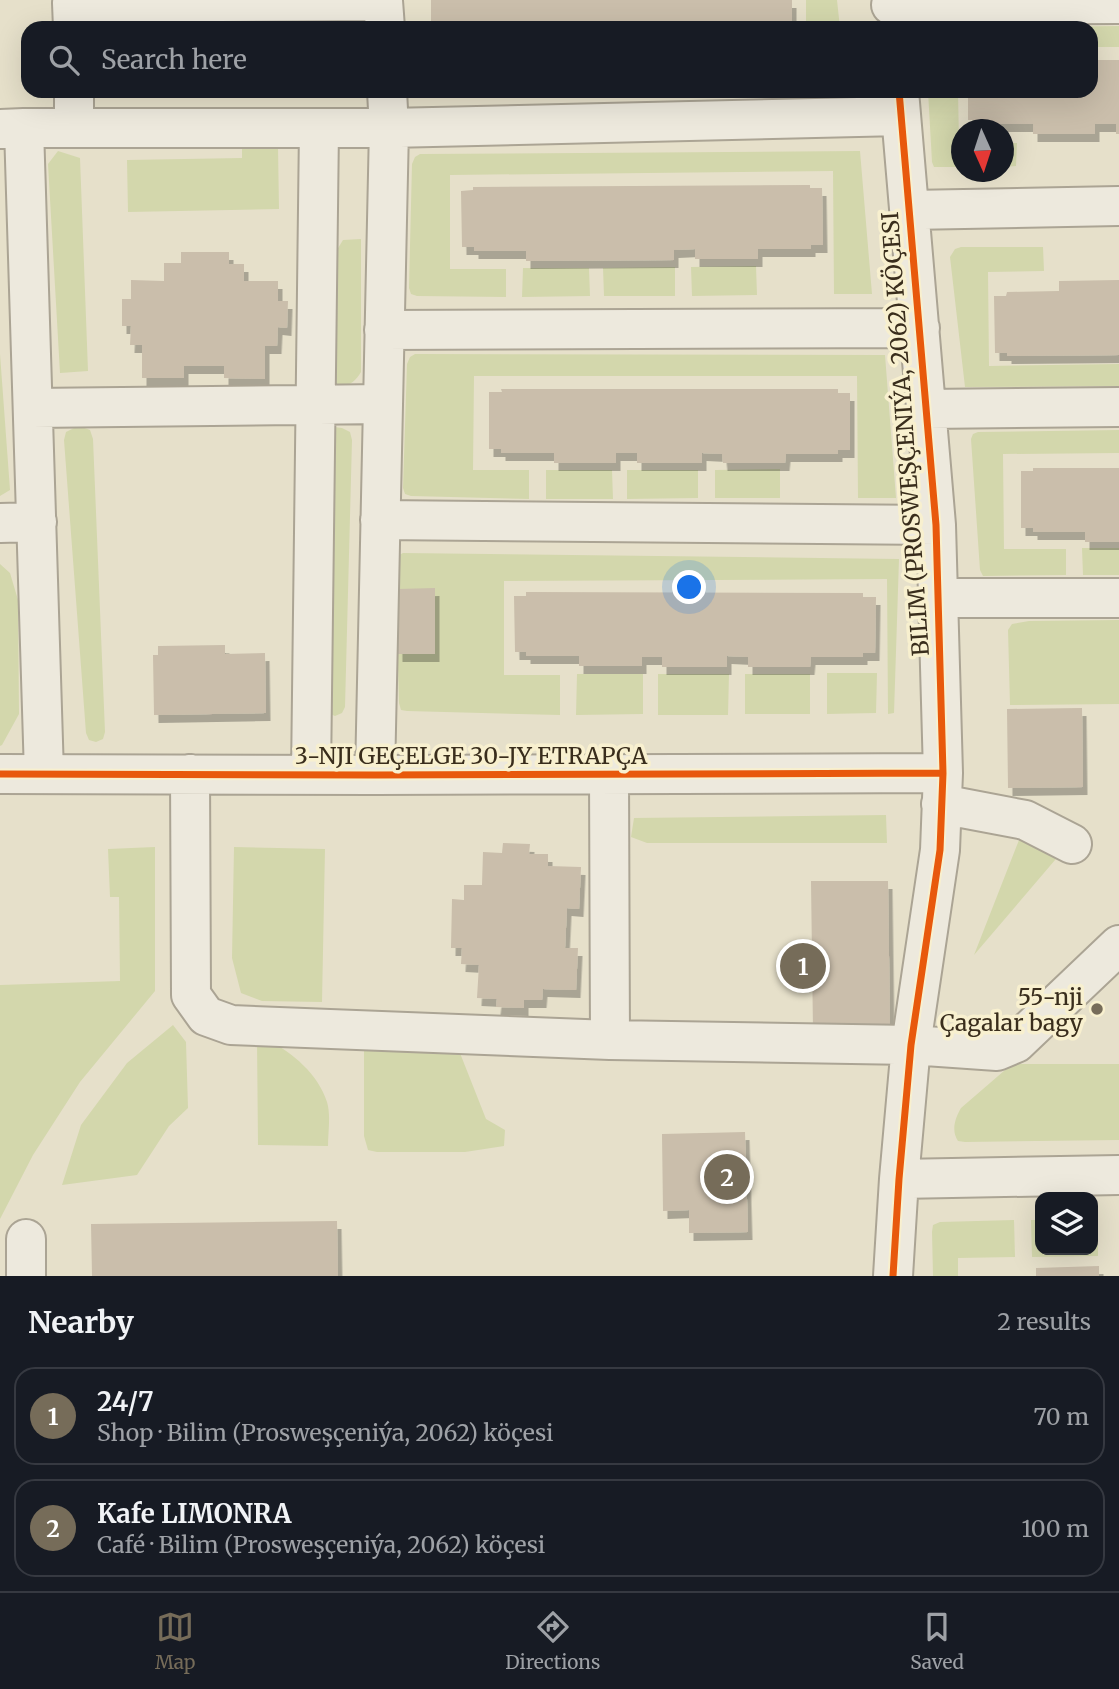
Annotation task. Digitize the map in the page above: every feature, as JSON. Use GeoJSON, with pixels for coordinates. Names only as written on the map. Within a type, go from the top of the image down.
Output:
{"type":"FeatureCollection","features":[{"type":"Feature","properties":{"kind":"street"},"geometry":{"type":"LineString","coordinates":[[73,21],[72,4],[383,1],[384,21]]}},
{"type":"Feature","properties":{"kind":"street"},"geometry":{"type":"LineString","coordinates":[[892,11],[1119,4]]}},
{"type":"Feature","properties":{"kind":"street"},"geometry":{"type":"LineString","coordinates":[[44,774],[18,523],[33,408],[15,327],[12,129],[74,110],[319,128],[388,109],[900,104]]}},
{"type":"Feature","properties":{"kind":"street","name":"BILIM (PROSWEŞÇENIÝA, 2062) KÖÇESI"},"geometry":{"type":"LineString","coordinates":[[893,1276],[911,1045],[940,850],[942,789],[936,525],[900,104]]}},
{"type":"Feature","properties":{"kind":"street"},"geometry":{"type":"LineString","coordinates":[[374,775],[388,109]]}},
{"type":"Feature","properties":{"kind":"street"},"geometry":{"type":"LineString","coordinates":[[311,775],[319,128]]}},
{"type":"Feature","properties":{"kind":"street"},"geometry":{"type":"LineString","coordinates":[[910,210],[1119,206]]}},
{"type":"Feature","properties":{"kind":"street"},"geometry":{"type":"LineString","coordinates":[[384,330],[920,328]]}},
{"type":"Feature","properties":{"kind":"street"},"geometry":{"type":"LineString","coordinates":[[33,408],[383,404]]}},
{"type":"Feature","properties":{"kind":"street"},"geometry":{"type":"LineString","coordinates":[[927,409],[1119,407]]}},
{"type":"Feature","properties":{"kind":"street"},"geometry":{"type":"LineString","coordinates":[[380,520],[936,525]]}},
{"type":"Feature","properties":{"kind":"street"},"geometry":{"type":"LineString","coordinates":[[939,598],[1119,598]]}},
{"type":"Feature","properties":{"kind":"street","name":"3-NJI GEÇELGE 30-JY ETRAPÇA"},"geometry":{"type":"LineString","coordinates":[[0,774],[609,774],[942,789],[1025,820],[1072,844]]}},
{"type":"Feature","properties":{"kind":"street"},"geometry":{"type":"LineString","coordinates":[[190,774],[191,995],[206,1016],[231,1024],[610,1040],[911,1045],[997,1051],[1016,1044],[1119,945]]}},
{"type":"Feature","properties":{"kind":"street"},"geometry":{"type":"LineString","coordinates":[[609,774],[610,1040]]}},
{"type":"Feature","properties":{"kind":"street"},"geometry":{"type":"LineString","coordinates":[[899,1178],[1119,1175]]}},
{"type":"Feature","properties":{"kind":"green space"},"geometry":{"type":"Polygon","coordinates":[[[806,0],[837,0],[839,21],[806,21],[806,0]]]}},
{"type":"Feature","properties":{"kind":"green space"},"geometry":{"type":"Polygon","coordinates":[[[1098,26],[1119,26],[1119,47],[1098,47],[1098,26]]]}},
{"type":"Feature","properties":{"kind":"green space"},"geometry":{"type":"Polygon","coordinates":[[[928,98],[958,98],[959,119],[951,119],[951,167],[934,167],[928,98]]]}},
{"type":"Feature","properties":{"kind":"green space"},"geometry":{"type":"Polygon","coordinates":[[[1014,143],[1017,143],[1014,166],[1014,143]]]}},
{"type":"Feature","properties":{"kind":"green space"},"geometry":{"type":"Polygon","coordinates":[[[278,147],[279,209],[128,212],[127,160],[242,158],[242,148],[278,147]]]}},
{"type":"Feature","properties":{"kind":"green space"},"geometry":{"type":"Polygon","coordinates":[[[58,151],[80,158],[88,371],[60,373],[48,164],[58,151]]]}},
{"type":"Feature","properties":{"kind":"green space"},"geometry":{"type":"Polygon","coordinates":[[[860,151],[872,294],[834,294],[833,171],[450,175],[450,269],[506,269],[506,297],[417,296],[411,294],[409,288],[412,164],[420,154],[860,151]]]}},
{"type":"Feature","properties":{"kind":"green space"},"geometry":{"type":"Polygon","coordinates":[[[361,239],[361,372],[354,381],[343,386],[329,380],[324,271],[343,240],[361,239]]]}},
{"type":"Feature","properties":{"kind":"green space"},"geometry":{"type":"Polygon","coordinates":[[[1043,247],[1044,271],[988,272],[989,366],[1119,364],[1119,386],[965,387],[950,257],[955,249],[1043,247]]]}},
{"type":"Feature","properties":{"kind":"green space"},"geometry":{"type":"Polygon","coordinates":[[[756,266],[757,295],[692,296],[691,267],[756,266]]]}},
{"type":"Feature","properties":{"kind":"green space"},"geometry":{"type":"Polygon","coordinates":[[[675,267],[675,296],[604,296],[603,268],[675,267]]]}},
{"type":"Feature","properties":{"kind":"green space"},"geometry":{"type":"Polygon","coordinates":[[[523,268],[589,268],[590,296],[522,297],[523,268]]]}},
{"type":"Feature","properties":{"kind":"green space"},"geometry":{"type":"Polygon","coordinates":[[[0,354],[10,490],[0,496],[0,354]]]}},
{"type":"Feature","properties":{"kind":"green space"},"geometry":{"type":"Polygon","coordinates":[[[415,354],[885,355],[896,498],[858,498],[857,376],[474,376],[473,470],[529,470],[529,499],[411,496],[405,494],[403,488],[407,364],[415,354]]]}},
{"type":"Feature","properties":{"kind":"green space"},"geometry":{"type":"Polygon","coordinates":[[[82,427],[90,430],[93,439],[105,732],[103,739],[96,742],[89,740],[86,733],[64,440],[66,432],[82,427]]]}},
{"type":"Feature","properties":{"kind":"green space"},"geometry":{"type":"Polygon","coordinates":[[[334,427],[350,432],[352,440],[345,707],[342,713],[335,716],[328,713],[334,427]]]}},
{"type":"Feature","properties":{"kind":"green space"},"geometry":{"type":"Polygon","coordinates":[[[1119,430],[1119,453],[1003,454],[1004,549],[1066,549],[1066,575],[983,576],[980,570],[971,439],[973,434],[1119,430]]]}},
{"type":"Feature","properties":{"kind":"green space"},"geometry":{"type":"Polygon","coordinates":[[[780,469],[780,498],[715,498],[715,470],[780,469]]]}},
{"type":"Feature","properties":{"kind":"green space"},"geometry":{"type":"Polygon","coordinates":[[[546,470],[612,470],[613,499],[546,499],[546,470]]]}},
{"type":"Feature","properties":{"kind":"green space"},"geometry":{"type":"Polygon","coordinates":[[[627,470],[698,470],[698,498],[627,499],[627,470]]]}},
{"type":"Feature","properties":{"kind":"green space"},"geometry":{"type":"Polygon","coordinates":[[[1082,548],[1119,548],[1119,575],[1083,575],[1082,548]]]}},
{"type":"Feature","properties":{"kind":"green space"},"geometry":{"type":"Polygon","coordinates":[[[403,553],[899,559],[894,713],[888,714],[887,579],[504,581],[504,675],[560,675],[560,715],[401,710],[395,563],[397,556],[403,553]]]}},
{"type":"Feature","properties":{"kind":"green space"},"geometry":{"type":"Polygon","coordinates":[[[0,564],[10,573],[18,600],[19,714],[0,746],[0,564]]]}},
{"type":"Feature","properties":{"kind":"green space"},"geometry":{"type":"Polygon","coordinates":[[[1119,620],[1119,704],[1010,705],[1008,630],[1012,624],[1029,621],[1119,620]]]}},
{"type":"Feature","properties":{"kind":"green space"},"geometry":{"type":"Polygon","coordinates":[[[827,673],[877,673],[876,713],[827,714],[827,673]]]}},
{"type":"Feature","properties":{"kind":"green space"},"geometry":{"type":"Polygon","coordinates":[[[577,674],[643,674],[643,714],[576,715],[577,674]]]}},
{"type":"Feature","properties":{"kind":"green space"},"geometry":{"type":"Polygon","coordinates":[[[658,674],[729,674],[728,715],[658,715],[658,674]]]}},
{"type":"Feature","properties":{"kind":"green space"},"geometry":{"type":"Polygon","coordinates":[[[745,674],[810,674],[810,714],[745,714],[745,674]]]}},
{"type":"Feature","properties":{"kind":"green space"},"geometry":{"type":"Polygon","coordinates":[[[886,815],[887,843],[647,843],[631,837],[634,818],[886,815]]]}},
{"type":"Feature","properties":{"kind":"green space"},"geometry":{"type":"Polygon","coordinates":[[[1019,840],[1061,853],[974,955],[1019,840]]]}},
{"type":"Feature","properties":{"kind":"green space"},"geometry":{"type":"Polygon","coordinates":[[[155,847],[155,991],[80,1082],[33,1155],[0,1219],[0,985],[120,981],[119,897],[110,897],[108,849],[155,847]]]}},
{"type":"Feature","properties":{"kind":"green space"},"geometry":{"type":"Polygon","coordinates":[[[234,847],[325,849],[322,1002],[262,1001],[241,993],[232,958],[234,847]]]}},
{"type":"Feature","properties":{"kind":"green space"},"geometry":{"type":"Polygon","coordinates":[[[173,1025],[186,1042],[188,1108],[169,1126],[137,1175],[62,1185],[81,1125],[127,1063],[173,1025]]]}},
{"type":"Feature","properties":{"kind":"green space"},"geometry":{"type":"Polygon","coordinates":[[[268,1040],[304,1065],[318,1082],[329,1112],[328,1146],[258,1145],[257,1041],[268,1040]]]}},
{"type":"Feature","properties":{"kind":"green space"},"geometry":{"type":"Polygon","coordinates":[[[364,1046],[458,1048],[486,1119],[505,1130],[504,1146],[465,1152],[368,1150],[364,1136],[364,1046]]]}},
{"type":"Feature","properties":{"kind":"green space"},"geometry":{"type":"Polygon","coordinates":[[[1012,1064],[1119,1064],[1119,1140],[958,1141],[955,1124],[961,1108],[1012,1064]]]}},
{"type":"Feature","properties":{"kind":"green space"},"geometry":{"type":"Polygon","coordinates":[[[1014,1220],[1015,1257],[958,1258],[958,1276],[933,1276],[933,1225],[940,1222],[1014,1220]]]}},
{"type":"Feature","properties":{"kind":"green space"},"geometry":{"type":"Polygon","coordinates":[[[1031,1220],[1035,1220],[1035,1255],[1098,1256],[1032,1257],[1031,1220]]]}},
{"type":"Feature","properties":{"kind":"building"},"geometry":{"type":"Polygon","coordinates":[[[431,0],[792,0],[792,21],[431,21],[431,0]]]}},
{"type":"Feature","properties":{"kind":"building"},"geometry":{"type":"Polygon","coordinates":[[[1098,60],[1119,60],[1119,134],[1116,134],[1116,124],[1095,124],[1095,134],[1033,134],[1033,124],[1014,124],[1014,119],[968,119],[968,98],[1098,98],[1098,60]]]}},
{"type":"Feature","properties":{"kind":"building"},"geometry":{"type":"Polygon","coordinates":[[[810,185],[810,188],[822,188],[823,245],[811,245],[811,249],[758,249],[758,259],[695,259],[695,249],[674,250],[674,260],[526,261],[526,251],[474,251],[474,247],[462,247],[461,191],[473,190],[473,187],[810,185]]]}},
{"type":"Feature","properties":{"kind":"building"},"geometry":{"type":"Polygon","coordinates":[[[181,252],[229,252],[229,264],[244,264],[244,281],[278,281],[278,301],[288,301],[287,328],[278,327],[277,346],[265,346],[265,379],[224,378],[224,366],[184,366],[184,378],[142,378],[142,345],[130,345],[131,326],[122,326],[122,299],[131,299],[131,280],[164,281],[164,263],[181,263],[181,252]]]}},
{"type":"Feature","properties":{"kind":"building"},"geometry":{"type":"Polygon","coordinates":[[[1119,280],[1119,355],[1007,356],[1007,353],[995,353],[994,296],[1006,296],[1007,292],[1059,291],[1059,281],[1119,280]]]}},
{"type":"Feature","properties":{"kind":"building"},"geometry":{"type":"Polygon","coordinates":[[[501,389],[838,389],[838,393],[850,393],[850,450],[838,450],[838,454],[786,454],[785,463],[723,463],[722,454],[702,453],[702,463],[637,463],[637,453],[616,453],[616,463],[554,463],[554,453],[501,453],[501,449],[489,449],[489,392],[502,392],[501,389]]]}},
{"type":"Feature","properties":{"kind":"building"},"geometry":{"type":"Polygon","coordinates":[[[1033,468],[1119,468],[1119,542],[1085,542],[1085,532],[1033,532],[1033,528],[1021,528],[1021,471],[1033,471],[1033,468]]]}},
{"type":"Feature","properties":{"kind":"building"},"geometry":{"type":"Polygon","coordinates":[[[435,588],[435,654],[398,654],[397,589],[435,588]]]}},
{"type":"Feature","properties":{"kind":"building"},"geometry":{"type":"Polygon","coordinates":[[[526,592],[863,593],[863,597],[876,597],[875,653],[863,653],[863,657],[811,657],[810,667],[748,667],[748,657],[727,656],[727,667],[662,667],[662,657],[642,657],[642,666],[579,666],[579,656],[526,656],[526,652],[515,652],[514,596],[526,596],[526,592]]]}},
{"type":"Feature","properties":{"kind":"building"},"geometry":{"type":"Polygon","coordinates":[[[225,645],[225,654],[265,653],[266,713],[154,715],[153,655],[158,655],[158,646],[225,645]]]}},
{"type":"Feature","properties":{"kind":"building"},"geometry":{"type":"Polygon","coordinates":[[[1082,708],[1083,787],[1008,788],[1007,709],[1082,708]]]}},
{"type":"Feature","properties":{"kind":"building"},"geometry":{"type":"Polygon","coordinates":[[[503,843],[530,844],[529,854],[548,854],[548,866],[581,867],[579,909],[567,908],[565,948],[578,948],[576,990],[543,989],[542,1000],[524,1000],[524,1008],[496,1007],[497,999],[477,998],[479,965],[461,964],[462,948],[451,948],[452,899],[464,900],[464,885],[482,885],[483,852],[502,853],[503,843]]]}},
{"type":"Feature","properties":{"kind":"building"},"geometry":{"type":"Polygon","coordinates":[[[811,881],[888,881],[890,1029],[813,1031],[811,881]]]}},
{"type":"Feature","properties":{"kind":"building"},"geometry":{"type":"Polygon","coordinates":[[[745,1132],[748,1232],[689,1233],[689,1210],[663,1211],[662,1134],[745,1132]]]}},
{"type":"Feature","properties":{"kind":"building"},"geometry":{"type":"Polygon","coordinates":[[[337,1221],[338,1276],[92,1276],[91,1224],[337,1221]]]}},
{"type":"Feature","properties":{"kind":"building"},"geometry":{"type":"Polygon","coordinates":[[[1099,1266],[1099,1276],[1036,1276],[1036,1268],[1099,1266]]]}},
{"type":"Feature","properties":{"kind":"cycle path"},"geometry":{"type":"LineString","coordinates":[[893,1276],[911,1045],[940,850],[943,773],[936,525],[900,98]]}},
{"type":"Feature","properties":{"kind":"cycle path"},"geometry":{"type":"LineString","coordinates":[[0,774],[943,773]]}},
{"type":"Feature","properties":{"kind":"place","name":"24/7"},"geometry":{"type":"Point","coordinates":[803,966]}},
{"type":"Feature","properties":{"kind":"place","name":"55-nji Çagalar bagy"},"geometry":{"type":"Point","coordinates":[1097,1009]}},
{"type":"Feature","properties":{"kind":"place","name":"Kafe LIMONRA"},"geometry":{"type":"Point","coordinates":[727,1177]}}]}
